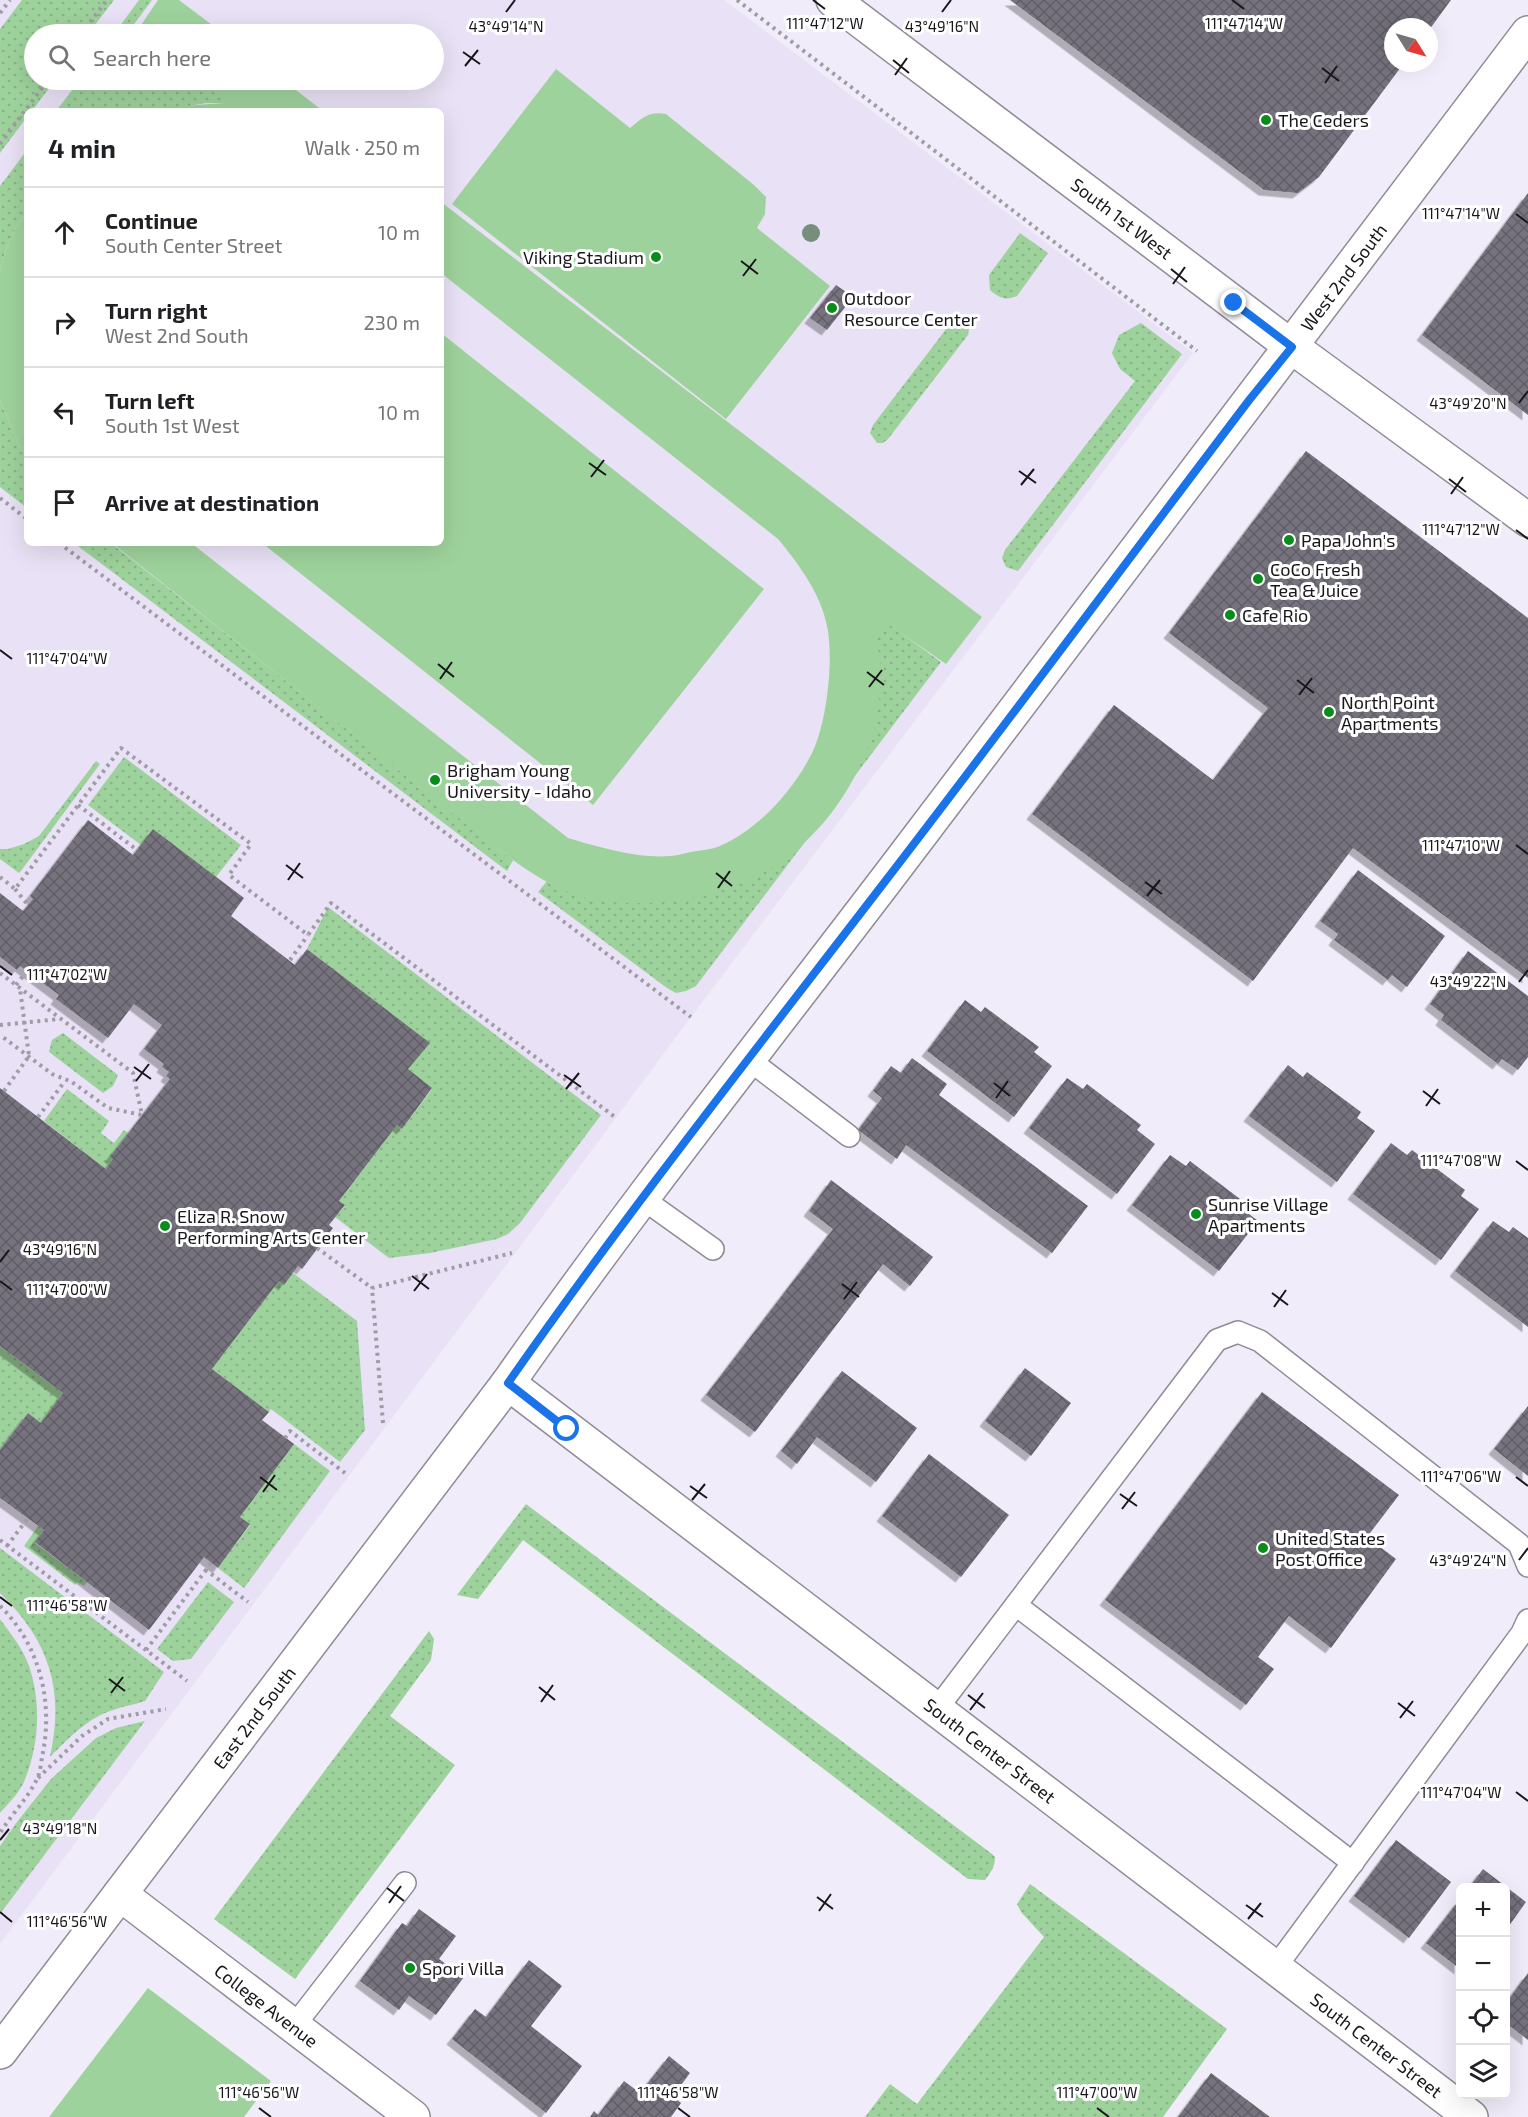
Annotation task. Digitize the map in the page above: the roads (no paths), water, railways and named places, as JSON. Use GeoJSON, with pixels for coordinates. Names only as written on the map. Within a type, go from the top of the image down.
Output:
{"type":"FeatureCollection","features":[{"type":"Feature","properties":{"kind":"street","name":"South 1st West"},"geometry":{"type":"LineString","coordinates":[[833,0],[1292,347],[1528,520]]}},
{"type":"Feature","properties":{"kind":"street","name":"West 2nd South"},"geometry":{"type":"LineString","coordinates":[[508,1383],[748,1059],[1292,347],[1528,33]]}},
{"type":"Feature","properties":{"kind":"street","name":"South Center Street"},"geometry":{"type":"LineString","coordinates":[[508,1383],[1471,2117]]}},
{"type":"Feature","properties":{"kind":"street","name":"East 2nd South"},"geometry":{"type":"LineString","coordinates":[[0,2052],[508,1383]]}},
{"type":"Feature","properties":{"kind":"street","name":"College Avenue"},"geometry":{"type":"LineString","coordinates":[[120,1894],[413,2117]]}},
{"type":"Feature","properties":{"kind":"lane"},"geometry":{"type":"LineString","coordinates":[[748,1059],[849,1136]]}},
{"type":"Feature","properties":{"kind":"lane"},"geometry":{"type":"LineString","coordinates":[[643,1198],[714,1249]]}},
{"type":"Feature","properties":{"kind":"lane"},"geometry":{"type":"LineString","coordinates":[[936,1710],[1217,1340],[1238,1332],[1260,1341],[1519,1544],[1528,1566]]}},
{"type":"Feature","properties":{"kind":"lane"},"geometry":{"type":"LineString","coordinates":[[1016,1605],[1353,1863]]}},
{"type":"Feature","properties":{"kind":"lane"},"geometry":{"type":"LineString","coordinates":[[1275,1968],[1522,1633],[1528,1620]]}},
{"type":"Feature","properties":{"kind":"lane"},"geometry":{"type":"LineString","coordinates":[[294,2026],[405,1883]]}},
{"type":"Feature","properties":{"kind":"place","name":"The Ceders"},"geometry":{"type":"Point","coordinates":[1266,120]}},
{"type":"Feature","properties":{"kind":"place","name":"Viking Stadium"},"geometry":{"type":"Point","coordinates":[656,257]}},
{"type":"Feature","properties":{"kind":"place","name":"Outdoor Resource Center"},"geometry":{"type":"Point","coordinates":[832,308]}},
{"type":"Feature","properties":{"kind":"place","name":"Papa John's"},"geometry":{"type":"Point","coordinates":[1289,540]}},
{"type":"Feature","properties":{"kind":"place","name":"CoCo Fresh Tea & Juice"},"geometry":{"type":"Point","coordinates":[1258,579]}},
{"type":"Feature","properties":{"kind":"place","name":"Cafe Rio"},"geometry":{"type":"Point","coordinates":[1230,615]}},
{"type":"Feature","properties":{"kind":"place","name":"North Point Apartments"},"geometry":{"type":"Point","coordinates":[1329,712]}},
{"type":"Feature","properties":{"kind":"place","name":"Brigham Young University - Idaho"},"geometry":{"type":"Point","coordinates":[435,780]}},
{"type":"Feature","properties":{"kind":"place","name":"Sunrise Village Apartments"},"geometry":{"type":"Point","coordinates":[1196,1214]}},
{"type":"Feature","properties":{"kind":"place","name":"Eliza R. Snow Performing Arts Center"},"geometry":{"type":"Point","coordinates":[165,1226]}},
{"type":"Feature","properties":{"kind":"place","name":"United States Post Office"},"geometry":{"type":"Point","coordinates":[1263,1548]}},
{"type":"Feature","properties":{"kind":"place","name":"Spori Villa"},"geometry":{"type":"Point","coordinates":[410,1968]}}]}
